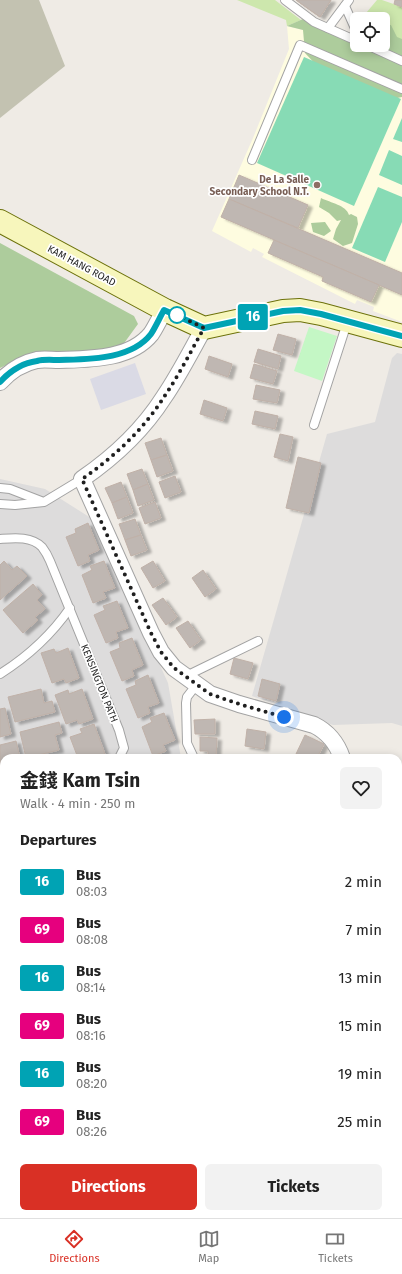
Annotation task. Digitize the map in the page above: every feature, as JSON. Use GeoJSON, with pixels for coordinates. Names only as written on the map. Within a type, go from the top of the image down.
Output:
{"type":"FeatureCollection","features":[{"type":"Feature","properties":{"kind":"street","name":"KAM HANG ROAD"},"geometry":{"type":"LineString","coordinates":[[0,222],[164,310],[204,328]]}},
{"type":"Feature","properties":{"kind":"street"},"geometry":{"type":"LineString","coordinates":[[0,382],[7,374],[21,366],[37,360],[98,359],[125,352],[139,344],[150,334],[164,310]]}},
{"type":"Feature","properties":{"kind":"street"},"geometry":{"type":"LineString","coordinates":[[341,754],[332,739],[323,730],[314,725],[239,704],[210,694],[174,668],[161,652],[151,633],[82,479],[132,438],[149,417],[164,398],[204,328],[283,311],[300,310],[321,314],[402,336]]}},
{"type":"Feature","properties":{"kind":"lane"},"geometry":{"type":"LineString","coordinates":[[285,0],[314,22],[350,38]]}},
{"type":"Feature","properties":{"kind":"lane"},"geometry":{"type":"LineString","coordinates":[[328,28],[347,3]]}},
{"type":"Feature","properties":{"kind":"lane"},"geometry":{"type":"LineString","coordinates":[[252,160],[300,45],[402,89]]}},
{"type":"Feature","properties":{"kind":"lane"},"geometry":{"type":"LineString","coordinates":[[383,52],[402,60]]}},
{"type":"Feature","properties":{"kind":"lane"},"geometry":{"type":"LineString","coordinates":[[314,425],[347,322]]}},
{"type":"Feature","properties":{"kind":"lane"},"geometry":{"type":"LineString","coordinates":[[0,504],[44,502],[82,479]]}},
{"type":"Feature","properties":{"kind":"lane"},"geometry":{"type":"LineString","coordinates":[[0,488],[10,489],[44,502]]}},
{"type":"Feature","properties":{"kind":"lane","name":"KENSINGTON PATH"},"geometry":{"type":"LineString","coordinates":[[0,539],[17,537],[32,541],[42,547],[50,561],[119,730],[124,748],[122,754]]}},
{"type":"Feature","properties":{"kind":"lane"},"geometry":{"type":"LineString","coordinates":[[0,674],[16,664],[30,652],[64,617],[70,608]]}},
{"type":"Feature","properties":{"kind":"lane"},"geometry":{"type":"LineString","coordinates":[[192,754],[187,743],[186,703],[192,680],[258,641]]}},
{"type":"Feature","properties":{"kind":"shaded area"},"geometry":{"type":"Polygon","coordinates":[[[0,0],[39,0],[65,66],[0,118],[0,0]]]}},
{"type":"Feature","properties":{"kind":"shaded area","name":"De La Salle Secondary School N.T."},"geometry":{"type":"Polygon","coordinates":[[[287,26],[311,32],[350,49],[350,52],[356,52],[402,72],[402,322],[373,311],[374,307],[357,300],[355,304],[262,257],[264,254],[253,248],[251,252],[212,231],[253,138],[289,49],[287,26]]]}},
{"type":"Feature","properties":{"kind":"shaded area"},"geometry":{"type":"Polygon","coordinates":[[[397,353],[402,354],[402,726],[392,723],[333,725],[252,696],[327,434],[375,422],[392,358],[397,353]]]}},
{"type":"Feature","properties":{"kind":"shaded area"},"geometry":{"type":"Polygon","coordinates":[[[135,363],[146,394],[101,410],[90,379],[135,363]]]}},
{"type":"Feature","properties":{"kind":"shaded area"},"geometry":{"type":"Polygon","coordinates":[[[0,479],[45,489],[94,520],[168,683],[180,754],[0,754],[0,479]]]}},
{"type":"Feature","properties":{"kind":"green space"},"geometry":{"type":"Polygon","coordinates":[[[237,0],[275,0],[301,20],[287,26],[286,20],[237,0]]]}},
{"type":"Feature","properties":{"kind":"green space"},"geometry":{"type":"Polygon","coordinates":[[[377,0],[382,0],[402,7],[402,51],[390,46],[390,12],[367,12],[377,0]]]}},
{"type":"Feature","properties":{"kind":"green space"},"geometry":{"type":"Polygon","coordinates":[[[303,19],[324,22],[350,35],[350,52],[390,52],[391,25],[397,37],[402,39],[402,97],[388,100],[319,68],[305,53],[303,30],[287,26],[303,19]]]}},
{"type":"Feature","properties":{"kind":"green space"},"geometry":{"type":"Polygon","coordinates":[[[304,57],[401,99],[354,206],[257,163],[304,57]]]}},
{"type":"Feature","properties":{"kind":"green space"},"geometry":{"type":"Polygon","coordinates":[[[402,118],[402,142],[393,139],[402,118]]]}},
{"type":"Feature","properties":{"kind":"green space"},"geometry":{"type":"Polygon","coordinates":[[[389,150],[402,156],[402,185],[379,175],[389,150]]]}},
{"type":"Feature","properties":{"kind":"green space"},"geometry":{"type":"Polygon","coordinates":[[[378,187],[402,197],[402,222],[385,262],[352,248],[378,187]]]}},
{"type":"Feature","properties":{"kind":"green space"},"geometry":{"type":"Polygon","coordinates":[[[321,198],[345,209],[349,215],[351,214],[357,217],[358,224],[352,243],[343,246],[333,239],[341,220],[337,221],[329,213],[319,207],[321,198]]]}},
{"type":"Feature","properties":{"kind":"green space"},"geometry":{"type":"Polygon","coordinates":[[[325,222],[331,231],[324,236],[313,232],[311,223],[325,222]]]}},
{"type":"Feature","properties":{"kind":"green space"},"geometry":{"type":"Polygon","coordinates":[[[0,243],[134,316],[138,324],[122,346],[21,358],[0,368],[0,243]]]}},
{"type":"Feature","properties":{"kind":"green space"},"geometry":{"type":"Polygon","coordinates":[[[309,327],[337,336],[322,381],[294,371],[309,327]]]}},
{"type":"Feature","properties":{"kind":"building"},"geometry":{"type":"Polygon","coordinates":[[[296,0],[331,0],[320,17],[296,0]]]}},
{"type":"Feature","properties":{"kind":"building"},"geometry":{"type":"Polygon","coordinates":[[[296,0],[331,0],[320,17],[296,0]]]}},
{"type":"Feature","properties":{"kind":"building"},"geometry":{"type":"Polygon","coordinates":[[[395,0],[402,0],[402,7],[394,4],[395,0]]]}},
{"type":"Feature","properties":{"kind":"building"},"geometry":{"type":"Polygon","coordinates":[[[239,175],[308,205],[298,228],[229,199],[239,175]]]}},
{"type":"Feature","properties":{"kind":"building"},"geometry":{"type":"Polygon","coordinates":[[[229,199],[402,273],[402,295],[221,217],[229,199]]]}},
{"type":"Feature","properties":{"kind":"building"},"geometry":{"type":"Polygon","coordinates":[[[274,240],[379,285],[371,302],[322,281],[323,277],[268,253],[274,240]]]}},
{"type":"Feature","properties":{"kind":"building"},"geometry":{"type":"Polygon","coordinates":[[[278,334],[296,339],[292,355],[273,350],[278,334]]]}},
{"type":"Feature","properties":{"kind":"building"},"geometry":{"type":"Polygon","coordinates":[[[258,349],[281,356],[278,369],[254,362],[258,349]]]}},
{"type":"Feature","properties":{"kind":"building"},"geometry":{"type":"Polygon","coordinates":[[[209,356],[232,364],[228,377],[205,369],[209,356]]]}},
{"type":"Feature","properties":{"kind":"building"},"geometry":{"type":"Polygon","coordinates":[[[254,364],[277,371],[273,384],[250,378],[254,364]]]}},
{"type":"Feature","properties":{"kind":"building"},"geometry":{"type":"Polygon","coordinates":[[[256,385],[280,390],[277,403],[253,399],[256,385]]]}},
{"type":"Feature","properties":{"kind":"building"},"geometry":{"type":"Polygon","coordinates":[[[204,400],[227,408],[223,421],[200,414],[204,400]]]}},
{"type":"Feature","properties":{"kind":"building"},"geometry":{"type":"Polygon","coordinates":[[[255,411],[278,416],[275,429],[252,424],[255,411]]]}},
{"type":"Feature","properties":{"kind":"building"},"geometry":{"type":"Polygon","coordinates":[[[280,434],[293,437],[288,461],[274,457],[280,434]]]}},
{"type":"Feature","properties":{"kind":"building"},"geometry":{"type":"Polygon","coordinates":[[[161,438],[167,455],[151,460],[145,443],[161,438]]]}},
{"type":"Feature","properties":{"kind":"building"},"geometry":{"type":"Polygon","coordinates":[[[167,455],[173,471],[157,477],[151,460],[167,455]]]}},
{"type":"Feature","properties":{"kind":"building"},"geometry":{"type":"Polygon","coordinates":[[[298,457],[321,463],[309,513],[286,508],[298,457]]]}},
{"type":"Feature","properties":{"kind":"building"},"geometry":{"type":"Polygon","coordinates":[[[142,469],[148,484],[133,490],[127,474],[142,469]]]}},
{"type":"Feature","properties":{"kind":"building"},"geometry":{"type":"Polygon","coordinates":[[[175,476],[181,492],[165,498],[159,482],[175,476]]]}},
{"type":"Feature","properties":{"kind":"building"},"geometry":{"type":"Polygon","coordinates":[[[121,482],[127,497],[112,503],[105,488],[121,482]]]}},
{"type":"Feature","properties":{"kind":"building"},"geometry":{"type":"Polygon","coordinates":[[[148,484],[154,500],[138,506],[133,490],[148,484]]]}},
{"type":"Feature","properties":{"kind":"building"},"geometry":{"type":"Polygon","coordinates":[[[127,497],[133,513],[118,519],[112,503],[127,497]]]}},
{"type":"Feature","properties":{"kind":"building"},"geometry":{"type":"Polygon","coordinates":[[[155,502],[161,518],[145,524],[139,508],[155,502]]]}},
{"type":"Feature","properties":{"kind":"building"},"geometry":{"type":"Polygon","coordinates":[[[135,519],[141,535],[125,540],[119,524],[135,519]]]}},
{"type":"Feature","properties":{"kind":"building"},"geometry":{"type":"Polygon","coordinates":[[[88,523],[99,550],[88,555],[90,561],[78,566],[66,537],[76,533],[75,529],[88,523]]]}},
{"type":"Feature","properties":{"kind":"building"},"geometry":{"type":"Polygon","coordinates":[[[141,535],[147,550],[131,556],[125,540],[141,535]]]}},
{"type":"Feature","properties":{"kind":"building"},"geometry":{"type":"Polygon","coordinates":[[[4,561],[12,570],[17,566],[27,576],[0,600],[0,565],[4,561]]]}},
{"type":"Feature","properties":{"kind":"building"},"geometry":{"type":"Polygon","coordinates":[[[104,561],[115,588],[103,592],[106,598],[93,603],[82,575],[92,570],[90,566],[104,561]]]}},
{"type":"Feature","properties":{"kind":"building"},"geometry":{"type":"Polygon","coordinates":[[[153,561],[165,581],[153,588],[141,568],[153,561]]]}},
{"type":"Feature","properties":{"kind":"building"},"geometry":{"type":"Polygon","coordinates":[[[203,570],[216,589],[205,597],[192,578],[203,570]]]}},
{"type":"Feature","properties":{"kind":"building"},"geometry":{"type":"Polygon","coordinates":[[[33,584],[42,595],[37,600],[45,609],[35,617],[38,620],[23,633],[3,610],[33,584]]]}},
{"type":"Feature","properties":{"kind":"building"},"geometry":{"type":"Polygon","coordinates":[[[163,598],[177,617],[166,625],[152,605],[163,598]]]}},
{"type":"Feature","properties":{"kind":"building"},"geometry":{"type":"Polygon","coordinates":[[[117,601],[128,628],[116,632],[118,638],[106,643],[94,615],[105,610],[103,606],[117,601]]]}},
{"type":"Feature","properties":{"kind":"building"},"geometry":{"type":"Polygon","coordinates":[[[188,621],[201,640],[190,648],[176,628],[188,621]]]}},
{"type":"Feature","properties":{"kind":"building"},"geometry":{"type":"Polygon","coordinates":[[[132,638],[143,665],[132,670],[134,676],[122,681],[110,652],[120,648],[119,643],[132,638]]]}},
{"type":"Feature","properties":{"kind":"building"},"geometry":{"type":"Polygon","coordinates":[[[68,648],[79,678],[66,683],[64,679],[52,683],[41,653],[54,649],[56,653],[68,648]]]}},
{"type":"Feature","properties":{"kind":"building"},"geometry":{"type":"Polygon","coordinates":[[[234,658],[253,663],[248,679],[230,674],[234,658]]]}},
{"type":"Feature","properties":{"kind":"building"},"geometry":{"type":"Polygon","coordinates":[[[148,675],[159,703],[148,707],[150,713],[138,718],[126,689],[136,685],[135,681],[148,675]]]}},
{"type":"Feature","properties":{"kind":"building"},"geometry":{"type":"Polygon","coordinates":[[[262,679],[280,684],[276,701],[258,696],[262,679]]]}},
{"type":"Feature","properties":{"kind":"building"},"geometry":{"type":"Polygon","coordinates":[[[41,689],[44,703],[52,701],[55,712],[15,722],[8,697],[41,689]]]}},
{"type":"Feature","properties":{"kind":"building"},"geometry":{"type":"Polygon","coordinates":[[[82,689],[93,719],[79,724],[77,720],[66,724],[55,695],[68,690],[69,694],[82,689]]]}},
{"type":"Feature","properties":{"kind":"building"},"geometry":{"type":"Polygon","coordinates":[[[5,708],[11,734],[0,737],[0,709],[5,708]]]}},
{"type":"Feature","properties":{"kind":"building"},"geometry":{"type":"Polygon","coordinates":[[[164,713],[175,740],[163,745],[166,751],[158,754],[152,754],[142,727],[152,722],[150,718],[164,713]]]}},
{"type":"Feature","properties":{"kind":"building"},"geometry":{"type":"Polygon","coordinates":[[[215,719],[215,734],[195,734],[194,720],[215,719]]]}},
{"type":"Feature","properties":{"kind":"building"},"geometry":{"type":"Polygon","coordinates":[[[59,722],[62,733],[55,735],[59,750],[42,754],[25,754],[20,732],[59,722]]]}},
{"type":"Feature","properties":{"kind":"building"},"geometry":{"type":"Polygon","coordinates":[[[94,724],[105,754],[76,754],[70,737],[82,733],[80,729],[94,724]]]}},
{"type":"Feature","properties":{"kind":"building"},"geometry":{"type":"Polygon","coordinates":[[[247,729],[266,732],[264,749],[245,746],[247,729]]]}},
{"type":"Feature","properties":{"kind":"building"},"geometry":{"type":"Polygon","coordinates":[[[305,735],[324,744],[319,754],[296,754],[305,735]]]}},
{"type":"Feature","properties":{"kind":"building"},"geometry":{"type":"Polygon","coordinates":[[[200,737],[217,738],[216,754],[208,754],[208,751],[200,751],[200,737]]]}},
{"type":"Feature","properties":{"kind":"building"},"geometry":{"type":"Polygon","coordinates":[[[16,741],[19,754],[0,754],[0,745],[16,741]]]}},
{"type":"Feature","properties":{"kind":"bus line","name":"16"},"geometry":{"type":"LineString","coordinates":[[0,382],[7,374],[21,366],[37,360],[98,359],[125,352],[139,344],[150,334],[164,310],[204,328],[283,311],[300,310],[321,314],[402,336]]}},
{"type":"Feature","properties":{"kind":"place","name":"De La Salle Secondary School N.T."},"geometry":{"type":"Point","coordinates":[317,185]}},
{"type":"Feature","properties":{"kind":"route"},"geometry":{"type":"LineString","coordinates":[[177,315],[204,328],[178,374],[164,398],[132,438],[82,479],[151,633],[161,652],[174,668],[210,694],[284,717]]}}]}
